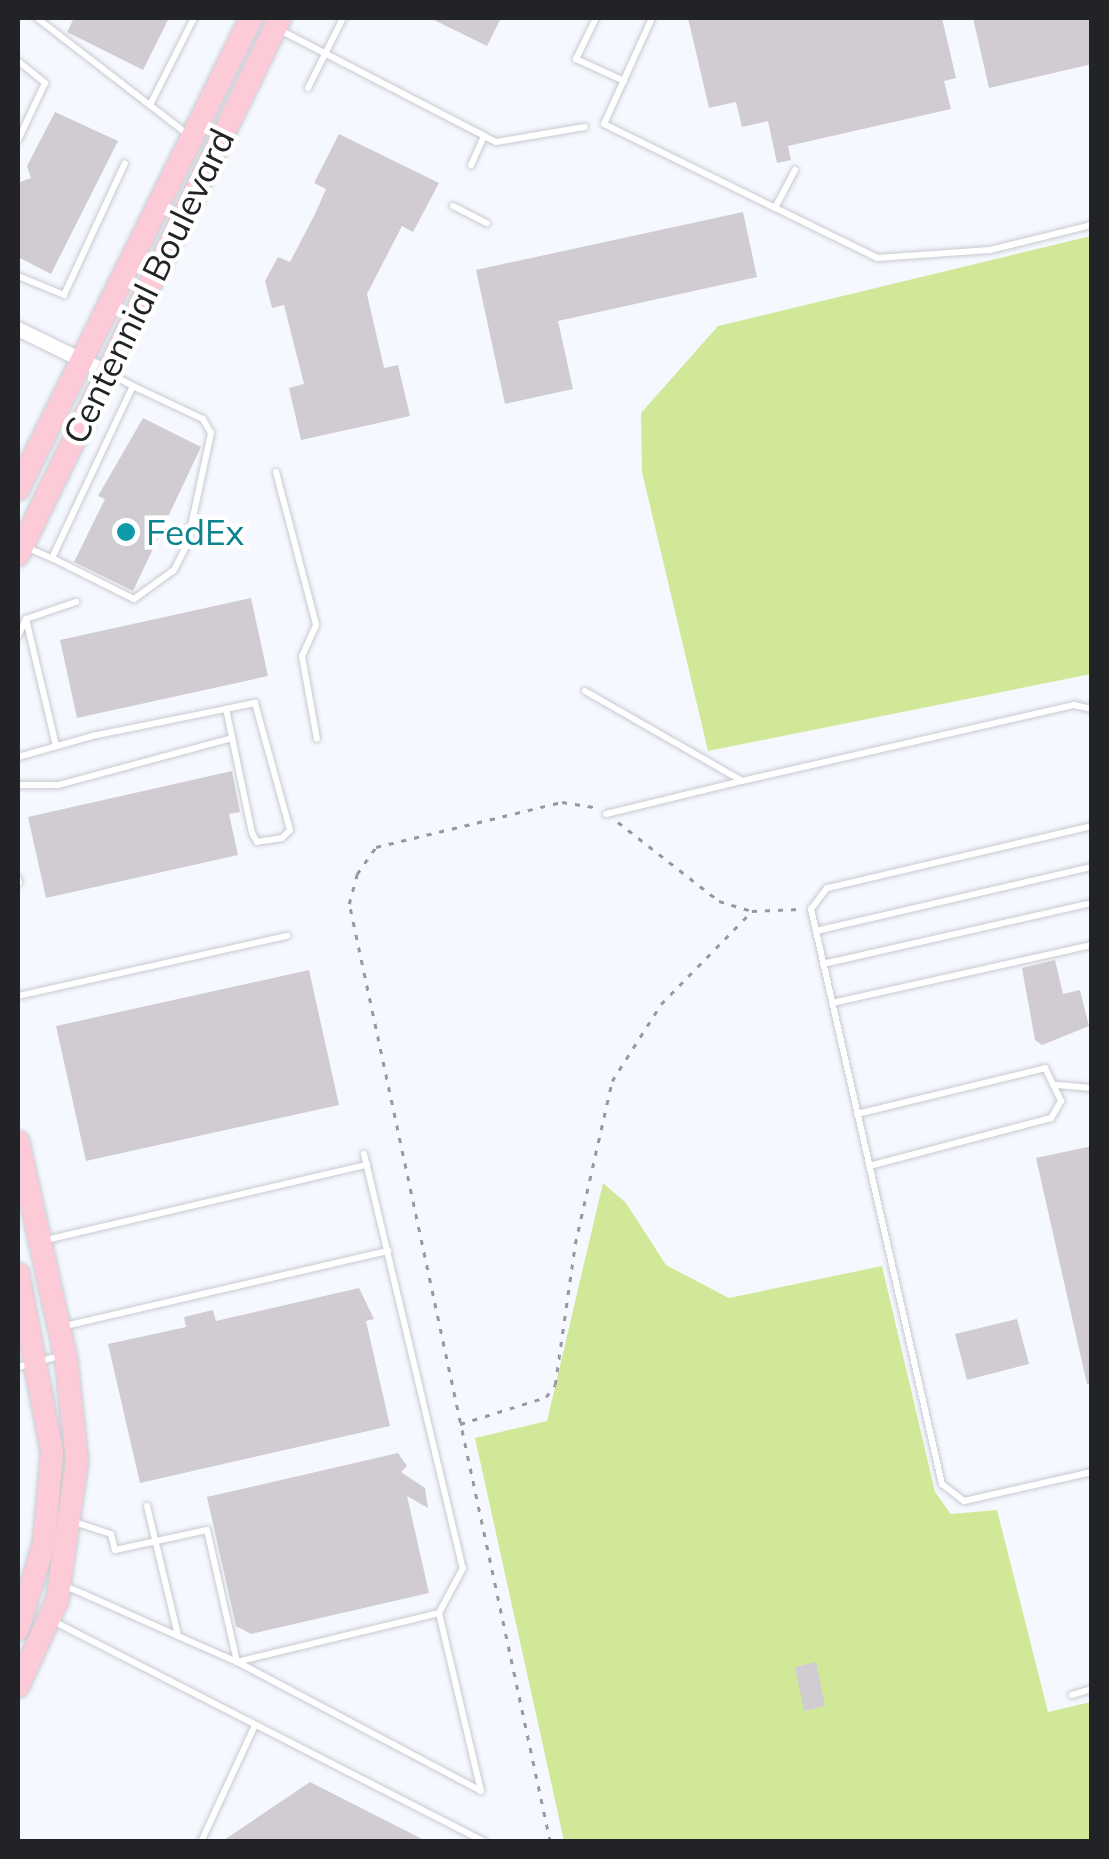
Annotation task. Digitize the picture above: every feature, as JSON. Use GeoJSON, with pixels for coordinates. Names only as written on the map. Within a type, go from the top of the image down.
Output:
{"type":"FeatureCollection","features":[{"type":"Feature","properties":{"kind":"main road","name":"Centennial Boulevard"},"geometry":{"type":"LineString","coordinates":[[18,489],[251,18]]}},
{"type":"Feature","properties":{"kind":"main road","name":"Centennial Boulevard"},"geometry":{"type":"LineString","coordinates":[[20,550],[277,22]]}},
{"type":"Feature","properties":{"kind":"main road"},"geometry":{"type":"LineString","coordinates":[[18,1142],[65,1355],[76,1445],[73,1522],[61,1584],[50,1619],[18,1686]]}},
{"type":"Feature","properties":{"kind":"main road"},"geometry":{"type":"LineString","coordinates":[[18,1274],[27,1364],[52,1452],[18,1628]]}},
{"type":"Feature","properties":{"kind":"street"},"geometry":{"type":"LineString","coordinates":[[18,329],[104,371]]}},
{"type":"Feature","properties":{"kind":"lane"},"geometry":{"type":"LineString","coordinates":[[37,18],[192,138]]}},
{"type":"Feature","properties":{"kind":"lane"},"geometry":{"type":"LineString","coordinates":[[150,106],[194,18]]}},
{"type":"Feature","properties":{"kind":"lane"},"geometry":{"type":"LineString","coordinates":[[308,88],[343,18]]}},
{"type":"Feature","properties":{"kind":"lane"},"geometry":{"type":"LineString","coordinates":[[596,18],[576,59],[624,81]]}},
{"type":"Feature","properties":{"kind":"lane"},"geometry":{"type":"LineString","coordinates":[[652,18],[604,124],[878,258],[920,260],[1092,226]]}},
{"type":"Feature","properties":{"kind":"lane"},"geometry":{"type":"LineString","coordinates":[[277,22],[496,142],[585,127]]}},
{"type":"Feature","properties":{"kind":"lane"},"geometry":{"type":"LineString","coordinates":[[18,61],[45,83],[18,140]]}},
{"type":"Feature","properties":{"kind":"lane"},"geometry":{"type":"LineString","coordinates":[[471,165],[484,136]]}},
{"type":"Feature","properties":{"kind":"lane"},"geometry":{"type":"LineString","coordinates":[[18,276],[64,294],[126,163]]}},
{"type":"Feature","properties":{"kind":"lane"},"geometry":{"type":"LineString","coordinates":[[775,208],[795,170]]}},
{"type":"Feature","properties":{"kind":"lane"},"geometry":{"type":"LineString","coordinates":[[453,206],[488,223]]}},
{"type":"Feature","properties":{"kind":"lane"},"geometry":{"type":"LineString","coordinates":[[20,550],[52,558],[134,599],[174,570],[187,545],[211,433],[204,419],[104,371]]}},
{"type":"Feature","properties":{"kind":"lane"},"geometry":{"type":"LineString","coordinates":[[52,558],[133,386]]}},
{"type":"Feature","properties":{"kind":"lane"},"geometry":{"type":"LineString","coordinates":[[276,472],[316,625],[302,656],[317,739]]}},
{"type":"Feature","properties":{"kind":"lane"},"geometry":{"type":"LineString","coordinates":[[18,636],[26,619],[76,602]]}},
{"type":"Feature","properties":{"kind":"lane"},"geometry":{"type":"LineString","coordinates":[[26,619],[56,746]]}},
{"type":"Feature","properties":{"kind":"lane"},"geometry":{"type":"LineString","coordinates":[[586,691],[742,781]]}},
{"type":"Feature","properties":{"kind":"lane"},"geometry":{"type":"LineString","coordinates":[[18,757],[56,746],[226,709],[255,703],[264,716],[290,830],[282,838],[257,842],[252,834],[226,709]]}},
{"type":"Feature","properties":{"kind":"lane"},"geometry":{"type":"LineString","coordinates":[[606,814],[1074,705],[1092,709]]}},
{"type":"Feature","properties":{"kind":"lane"},"geometry":{"type":"LineString","coordinates":[[18,784],[58,785],[232,738]]}},
{"type":"Feature","properties":{"kind":"lane"},"geometry":{"type":"LineString","coordinates":[[1092,826],[827,888],[810,909],[948,1494],[964,1501],[1092,1472]]}},
{"type":"Feature","properties":{"kind":"lane"},"geometry":{"type":"LineString","coordinates":[[816,931],[1092,867]]}},
{"type":"Feature","properties":{"kind":"lane"},"geometry":{"type":"LineString","coordinates":[[823,964],[1092,903]]}},
{"type":"Feature","properties":{"kind":"lane"},"geometry":{"type":"LineString","coordinates":[[18,996],[287,936]]}},
{"type":"Feature","properties":{"kind":"lane"},"geometry":{"type":"LineString","coordinates":[[832,1003],[1092,945]]}},
{"type":"Feature","properties":{"kind":"lane"},"geometry":{"type":"LineString","coordinates":[[858,1114],[1045,1068],[1057,1086],[1060,1114],[1051,1118],[869,1166]]}},
{"type":"Feature","properties":{"kind":"lane"},"geometry":{"type":"LineString","coordinates":[[1057,1086],[1092,1088]]}},
{"type":"Feature","properties":{"kind":"lane"},"geometry":{"type":"LineString","coordinates":[[61,1584],[237,1662],[481,1791],[438,1614],[463,1568],[364,1154]]}},
{"type":"Feature","properties":{"kind":"lane"},"geometry":{"type":"LineString","coordinates":[[40,1241],[367,1165]]}},
{"type":"Feature","properties":{"kind":"lane"},"geometry":{"type":"LineString","coordinates":[[59,1327],[388,1252]]}},
{"type":"Feature","properties":{"kind":"lane"},"geometry":{"type":"LineString","coordinates":[[27,1364],[65,1355]]}},
{"type":"Feature","properties":{"kind":"lane"},"geometry":{"type":"LineString","coordinates":[[147,1506],[178,1636]]}},
{"type":"Feature","properties":{"kind":"lane"},"geometry":{"type":"LineString","coordinates":[[73,1522],[111,1534],[116,1550],[207,1530],[237,1662]]}},
{"type":"Feature","properties":{"kind":"lane"},"geometry":{"type":"LineString","coordinates":[[237,1662],[438,1614]]}},
{"type":"Feature","properties":{"kind":"lane"},"geometry":{"type":"LineString","coordinates":[[50,1619],[485,1842]]}},
{"type":"Feature","properties":{"kind":"lane"},"geometry":{"type":"LineString","coordinates":[[1072,1695],[1092,1689]]}},
{"type":"Feature","properties":{"kind":"lane"},"geometry":{"type":"LineString","coordinates":[[201,1842],[255,1725]]}},
{"type":"Feature","properties":{"kind":"path"},"geometry":{"type":"LineString","coordinates":[[550,1842],[349,920],[352,889],[376,847],[562,802],[606,814],[720,901],[752,911],[810,909]]}},
{"type":"Feature","properties":{"kind":"path"},"geometry":{"type":"LineString","coordinates":[[459,1425],[546,1397],[555,1385],[575,1244],[612,1081],[661,1004],[752,911]]}},
{"type":"Feature","properties":{"kind":"green space"},"geometry":{"type":"Polygon","coordinates":[[[1091,236],[1091,674],[708,751],[642,472],[641,413],[718,326],[1091,236]]]}},
{"type":"Feature","properties":{"kind":"green space"},"geometry":{"type":"Polygon","coordinates":[[[603,1183],[626,1203],[666,1265],[729,1298],[882,1266],[935,1492],[951,1514],[997,1510],[1048,1712],[1091,1702],[1091,1841],[564,1841],[475,1438],[547,1421],[603,1183]]]}},
{"type":"Feature","properties":{"kind":"building"},"geometry":{"type":"Polygon","coordinates":[[[74,18],[169,18],[143,70],[67,32],[74,18]]]}},
{"type":"Feature","properties":{"kind":"building"},"geometry":{"type":"Polygon","coordinates":[[[430,18],[501,18],[487,46],[430,18]]]}},
{"type":"Feature","properties":{"kind":"building"},"geometry":{"type":"Polygon","coordinates":[[[688,18],[942,18],[956,78],[944,81],[951,109],[788,146],[791,160],[777,163],[768,121],[742,127],[736,102],[709,108],[688,18]]]}},
{"type":"Feature","properties":{"kind":"building"},"geometry":{"type":"Polygon","coordinates":[[[973,18],[1092,18],[1092,64],[989,88],[973,18]]]}},
{"type":"Feature","properties":{"kind":"building"},"geometry":{"type":"Polygon","coordinates":[[[55,112],[118,141],[51,274],[18,257],[18,183],[31,178],[27,166],[55,112]]]}},
{"type":"Feature","properties":{"kind":"building"},"geometry":{"type":"Polygon","coordinates":[[[339,134],[439,183],[413,232],[402,226],[367,294],[384,368],[398,365],[410,416],[301,440],[289,388],[304,384],[284,305],[272,308],[265,281],[278,257],[290,262],[315,214],[326,189],[314,183],[339,134]]]}},
{"type":"Feature","properties":{"kind":"building"},"geometry":{"type":"Polygon","coordinates":[[[743,212],[757,277],[558,321],[573,389],[505,404],[476,270],[743,212]]]}},
{"type":"Feature","properties":{"kind":"building","name":"FedEx"},"geometry":{"type":"Polygon","coordinates":[[[143,418],[201,447],[133,591],[74,562],[105,499],[98,496],[143,418]]]}},
{"type":"Feature","properties":{"kind":"building"},"geometry":{"type":"Polygon","coordinates":[[[251,598],[268,676],[77,718],[60,640],[251,598]]]}},
{"type":"Feature","properties":{"kind":"building"},"geometry":{"type":"Polygon","coordinates":[[[232,771],[240,812],[229,814],[238,855],[46,898],[28,817],[232,771]]]}},
{"type":"Feature","properties":{"kind":"building"},"geometry":{"type":"Polygon","coordinates":[[[1055,960],[1063,994],[1080,990],[1089,1026],[1042,1045],[1035,1040],[1022,968],[1055,960]]]}},
{"type":"Feature","properties":{"kind":"building"},"geometry":{"type":"Polygon","coordinates":[[[309,970],[339,1105],[86,1161],[56,1026],[309,970]]]}},
{"type":"Feature","properties":{"kind":"building"},"geometry":{"type":"Polygon","coordinates":[[[1092,1146],[1092,1384],[1087,1384],[1036,1158],[1092,1146]]]}},
{"type":"Feature","properties":{"kind":"building"},"geometry":{"type":"Polygon","coordinates":[[[359,1288],[374,1319],[366,1321],[390,1426],[140,1483],[108,1344],[186,1327],[184,1317],[213,1310],[216,1321],[359,1288]]]}},
{"type":"Feature","properties":{"kind":"building"},"geometry":{"type":"Polygon","coordinates":[[[1017,1319],[1029,1364],[967,1380],[955,1334],[1017,1319]]]}},
{"type":"Feature","properties":{"kind":"building"},"geometry":{"type":"Polygon","coordinates":[[[398,1453],[407,1466],[401,1472],[425,1488],[428,1508],[407,1496],[429,1593],[251,1634],[236,1626],[207,1497],[398,1453]]]}},
{"type":"Feature","properties":{"kind":"building"},"geometry":{"type":"Polygon","coordinates":[[[816,1662],[825,1706],[804,1711],[795,1667],[816,1662]]]}},
{"type":"Feature","properties":{"kind":"building"},"geometry":{"type":"Polygon","coordinates":[[[310,1782],[428,1842],[221,1842],[310,1782]]]}},
{"type":"Feature","properties":{"kind":"place","name":"FedEx"},"geometry":{"type":"Point","coordinates":[126,532]}}]}
